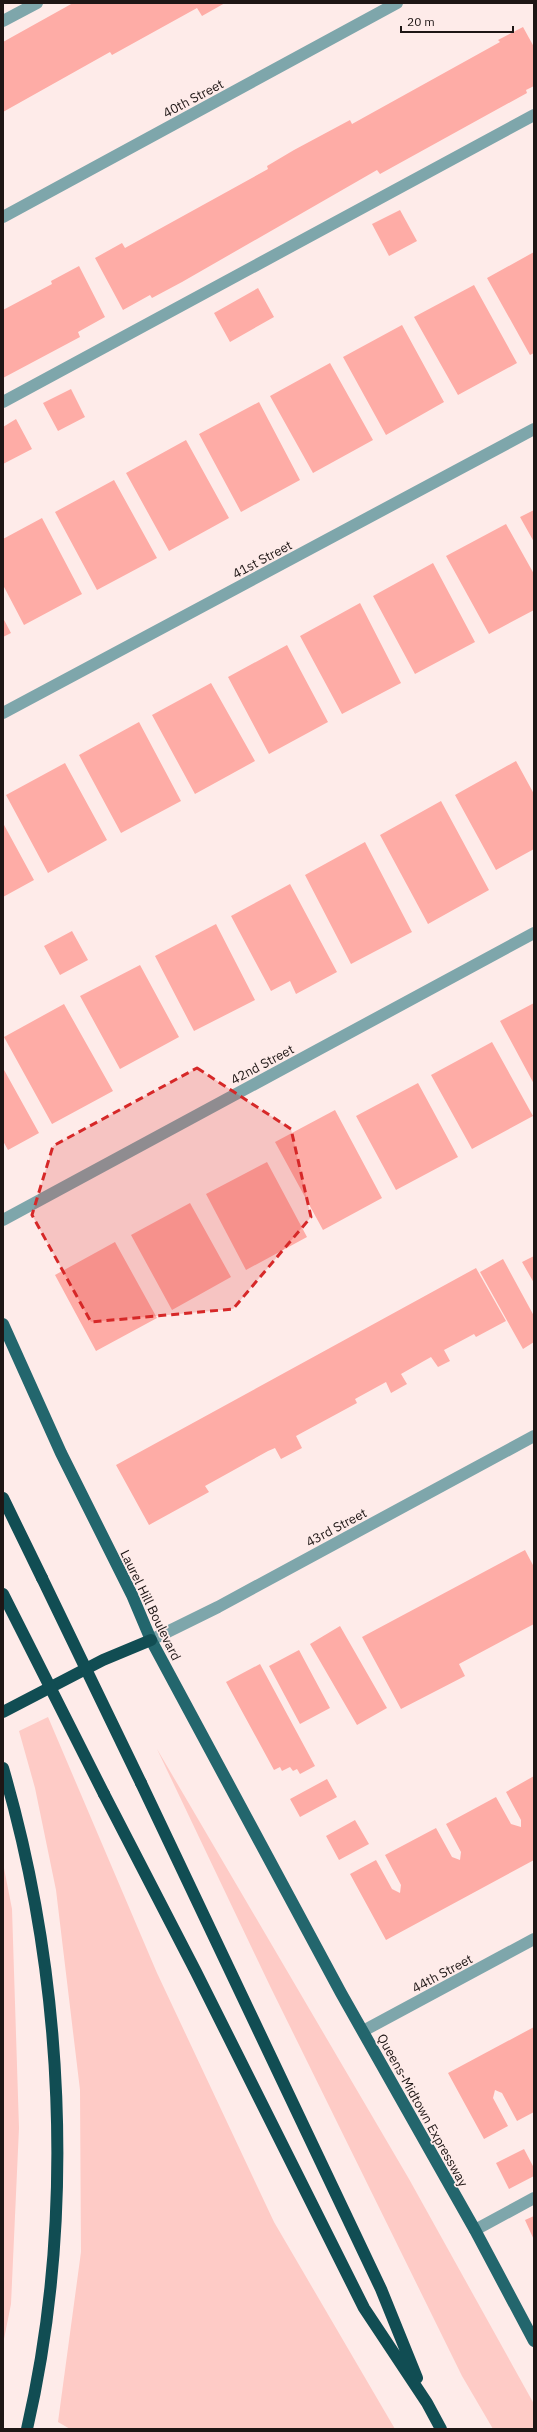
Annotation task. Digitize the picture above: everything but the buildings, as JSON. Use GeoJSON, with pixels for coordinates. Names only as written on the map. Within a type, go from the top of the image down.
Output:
{"type":"FeatureCollection","features":[{"type":"Feature","properties":{"kind":"highway"},"geometry":{"type":"LineString","coordinates":[[3,1498],[141,1783],[381,2289],[427,2403]]}},
{"type":"Feature","properties":{"kind":"highway"},"geometry":{"type":"LineString","coordinates":[[3,1594],[196,1972],[364,2308],[427,2403],[441,2429]]}},
{"type":"Feature","properties":{"kind":"highway"},"geometry":{"type":"LineString","coordinates":[[3,1712],[104,1660],[151,1640]]}},
{"type":"Feature","properties":{"kind":"highway"},"geometry":{"type":"LineString","coordinates":[[3,1768],[15,1808],[30,1872],[48,1987],[55,2109],[56,2178],[53,2251],[46,2323],[27,2429]]}},
{"type":"Feature","properties":{"kind":"main road","name":"Laurel Hill Boulevard"},"geometry":{"type":"LineString","coordinates":[[3,1324],[61,1454],[132,1595],[151,1640],[286,1892]]}},
{"type":"Feature","properties":{"kind":"main road","name":"Queens-Midtown Expressway"},"geometry":{"type":"LineString","coordinates":[[286,1892],[475,2230],[534,2341]]}},
{"type":"Feature","properties":{"kind":"street"},"geometry":{"type":"LineString","coordinates":[[3,21],[36,3]]}},
{"type":"Feature","properties":{"kind":"street","name":"40th Street"},"geometry":{"type":"LineString","coordinates":[[3,217],[397,3]]}},
{"type":"Feature","properties":{"kind":"street"},"geometry":{"type":"LineString","coordinates":[[3,402],[534,115]]}},
{"type":"Feature","properties":{"kind":"street","name":"41st Street"},"geometry":{"type":"LineString","coordinates":[[3,713],[534,429]]}},
{"type":"Feature","properties":{"kind":"street","name":"42nd Street"},"geometry":{"type":"LineString","coordinates":[[3,1220],[534,933]]}},
{"type":"Feature","properties":{"kind":"street","name":"43rd Street"},"geometry":{"type":"LineString","coordinates":[[151,1640],[225,1603],[534,1436]]}},
{"type":"Feature","properties":{"kind":"street","name":"44th Street"},"geometry":{"type":"LineString","coordinates":[[363,2031],[534,1940]]}},
{"type":"Feature","properties":{"kind":"street"},"geometry":{"type":"LineString","coordinates":[[475,2230],[534,2198]]}},
{"type":"Feature","properties":{"kind":"highlighted area"},"geometry":{"type":"Polygon","coordinates":[[[197,1068],[291,1129],[311,1217],[233,1309],[91,1322],[32,1215],[53,1146],[197,1068]]]}},
{"type":"Feature","properties":{"kind":"shaded area"},"geometry":{"type":"Polygon","coordinates":[[[48,1717],[157,1973],[274,2222],[395,2429],[70,2429],[58,2422],[81,2252],[80,2090],[56,1890],[35,1788],[19,1731],[48,1717]]]}},
{"type":"Feature","properties":{"kind":"shaded area"},"geometry":{"type":"Polygon","coordinates":[[[157,1749],[409,2179],[534,2404],[534,2429],[493,2429],[462,2376],[270,1986],[157,1749]]]}},
{"type":"Feature","properties":{"kind":"shaded area"},"geometry":{"type":"Polygon","coordinates":[[[3,1863],[12,1909],[19,2128],[11,2304],[3,2344],[3,1863]]]}}]}
